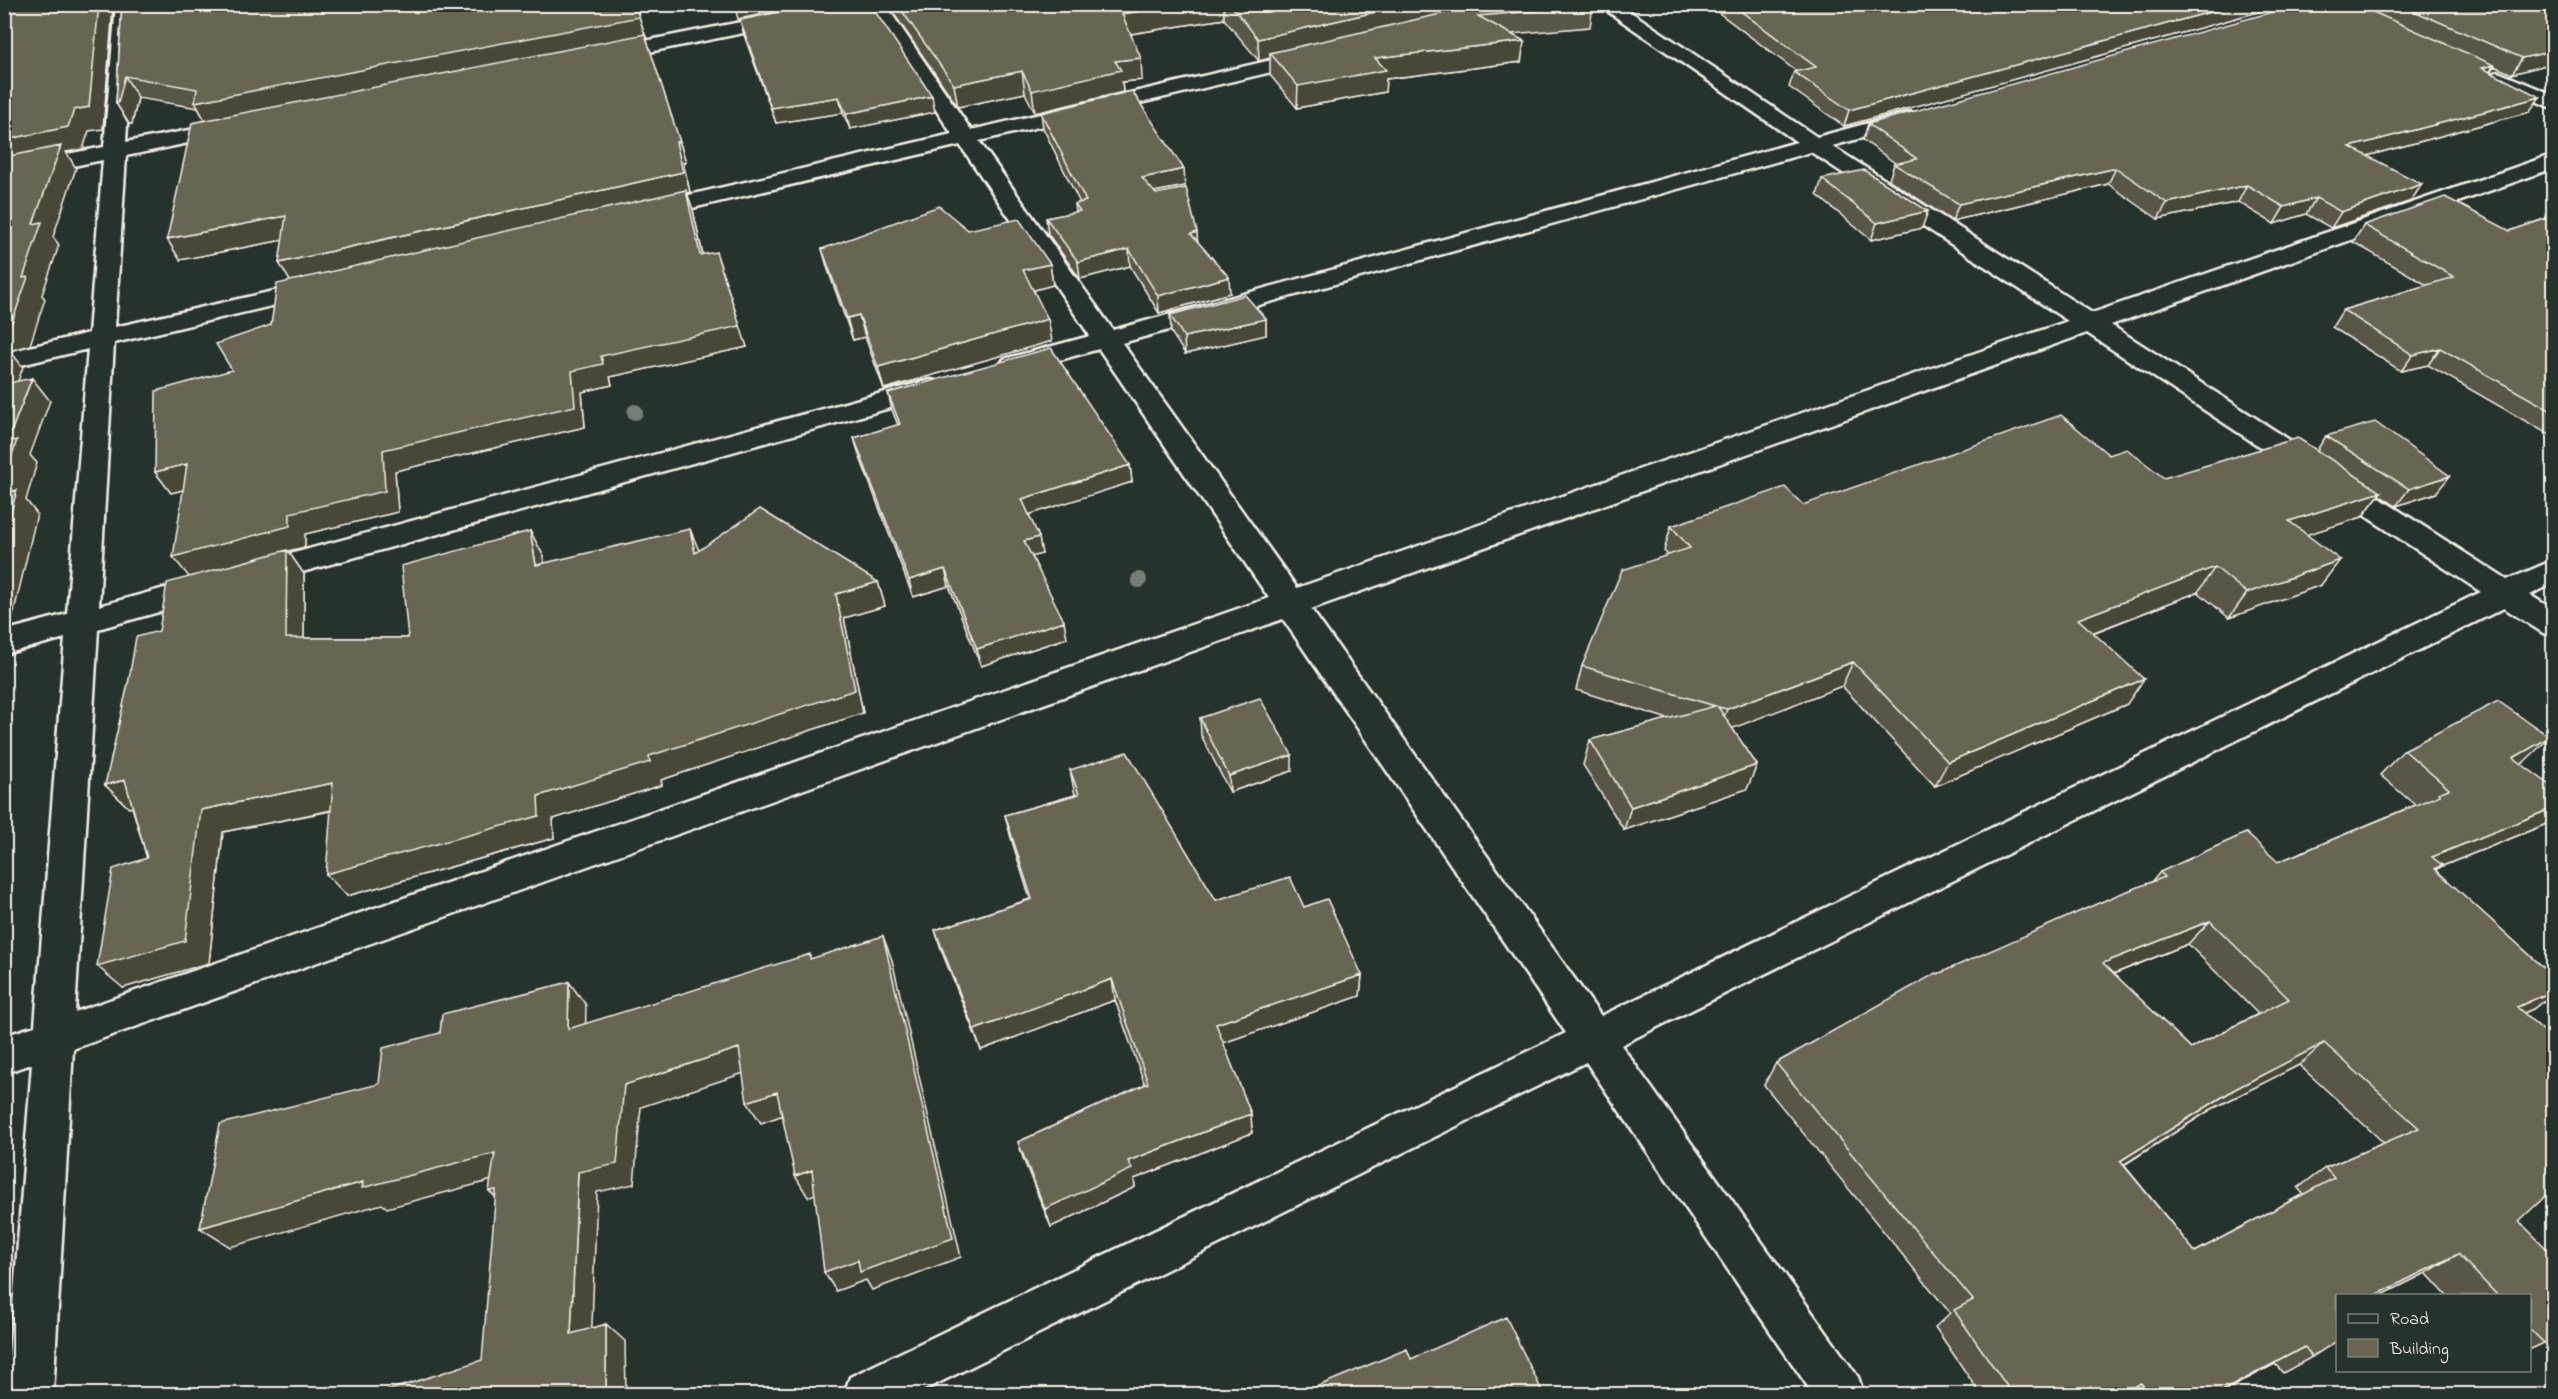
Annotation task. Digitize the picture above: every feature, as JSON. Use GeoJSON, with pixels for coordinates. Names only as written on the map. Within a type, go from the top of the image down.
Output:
{"type":"FeatureCollection","features":[{"type":"Feature","properties":{"kind":"street"},"geometry":{"type":"LineString","coordinates":[[29,1395],[124,4]]}},
{"type":"Feature","properties":{"kind":"street"},"geometry":{"type":"LineString","coordinates":[[874,4],[1841,1395]]}},
{"type":"Feature","properties":{"kind":"street"},"geometry":{"type":"LineString","coordinates":[[1606,4],[1814,144],[2553,625]]}},
{"type":"Feature","properties":{"kind":"street"},"geometry":{"type":"LineString","coordinates":[[580,59],[801,16]]}},
{"type":"Feature","properties":{"kind":"street"},"geometry":{"type":"LineString","coordinates":[[631,215],[1332,52]]}},
{"type":"Feature","properties":{"kind":"street"},"geometry":{"type":"LineString","coordinates":[[2480,70],[2553,103]]}},
{"type":"Feature","properties":{"kind":"street"},"geometry":{"type":"LineString","coordinates":[[990,372],[1937,110]]}},
{"type":"Feature","properties":{"kind":"street"},"geometry":{"type":"LineString","coordinates":[[4,173],[254,124]]}},
{"type":"Feature","properties":{"kind":"street"},"geometry":{"type":"LineString","coordinates":[[4,1055],[2553,160]]}},
{"type":"Feature","properties":{"kind":"street"},"geometry":{"type":"LineString","coordinates":[[4,360],[343,282]]}},
{"type":"Feature","properties":{"kind":"street"},"geometry":{"type":"LineString","coordinates":[[4,643],[955,381]]}},
{"type":"Feature","properties":{"kind":"street"},"geometry":{"type":"LineString","coordinates":[[867,1395],[2553,570]]}},
{"type":"Feature","properties":{"kind":"building"},"geometry":{"type":"Polygon","coordinates":[[[99,4],[89,107],[74,110],[68,127],[4,140],[4,6],[99,4]]]}},
{"type":"Feature","properties":{"kind":"building"},"geometry":{"type":"Polygon","coordinates":[[[122,4],[635,4],[639,17],[195,102],[197,89],[125,76],[118,103],[116,103],[122,4]]]}},
{"type":"Feature","properties":{"kind":"building"},"geometry":{"type":"Polygon","coordinates":[[[819,4],[870,4],[932,96],[846,114],[839,97],[771,108],[740,20],[819,4]]]}},
{"type":"Feature","properties":{"kind":"building"},"geometry":{"type":"Polygon","coordinates":[[[897,4],[1182,4],[1122,14],[1141,58],[1115,61],[1121,70],[1032,91],[1022,71],[954,85],[897,4]]]}},
{"type":"Feature","properties":{"kind":"building"},"geometry":{"type":"Polygon","coordinates":[[[1230,4],[1410,4],[1258,39],[1230,4]]]}},
{"type":"Feature","properties":{"kind":"building"},"geometry":{"type":"Polygon","coordinates":[[[1484,4],[1592,4],[1593,6],[1478,16],[1524,41],[1375,58],[1386,70],[1298,86],[1270,53],[1484,4]]]}},
{"type":"Feature","properties":{"kind":"building"},"geometry":{"type":"Polygon","coordinates":[[[1731,4],[2240,4],[1849,110],[1794,72],[1816,67],[1731,4]]]}},
{"type":"Feature","properties":{"kind":"building"},"geometry":{"type":"Polygon","coordinates":[[[2301,4],[2355,4],[2494,65],[2482,68],[2540,97],[2350,147],[2422,184],[2341,212],[2316,198],[2284,207],[2247,185],[2167,203],[2116,168],[1959,204],[1894,164],[1917,159],[1868,124],[2301,4]]]}},
{"type":"Feature","properties":{"kind":"building"},"geometry":{"type":"Polygon","coordinates":[[[2398,4],[2553,4],[2553,51],[2522,58],[2398,4]]]}},
{"type":"Feature","properties":{"kind":"building"},"geometry":{"type":"Polygon","coordinates":[[[645,34],[680,142],[676,142],[683,172],[279,263],[286,216],[167,239],[192,123],[645,34]]]}},
{"type":"Feature","properties":{"kind":"building"},"geometry":{"type":"Polygon","coordinates":[[[1132,91],[1184,169],[1142,178],[1156,194],[1186,188],[1197,232],[1191,234],[1229,277],[1158,296],[1129,249],[1078,262],[1046,218],[1080,211],[1075,204],[1086,201],[1041,113],[1132,91]]]}},
{"type":"Feature","properties":{"kind":"building"},"geometry":{"type":"Polygon","coordinates":[[[61,146],[33,224],[42,222],[23,278],[28,277],[12,322],[4,324],[4,157],[61,146]]]}},
{"type":"Feature","properties":{"kind":"building"},"geometry":{"type":"Polygon","coordinates":[[[1864,170],[1928,211],[1877,223],[1822,179],[1864,170]]]}},
{"type":"Feature","properties":{"kind":"building"},"geometry":{"type":"Polygon","coordinates":[[[686,190],[700,255],[716,252],[740,326],[601,356],[603,364],[572,371],[575,406],[383,450],[385,491],[290,513],[290,526],[173,557],[187,464],[155,472],[156,391],[232,370],[216,344],[271,325],[277,284],[686,190]]]}},
{"type":"Feature","properties":{"kind":"building"},"geometry":{"type":"Polygon","coordinates":[[[2445,197],[2510,231],[2553,216],[2553,412],[2440,348],[2413,355],[2343,310],[2454,277],[2364,225],[2445,197]]]}},
{"type":"Feature","properties":{"kind":"building"},"geometry":{"type":"Polygon","coordinates":[[[939,206],[968,230],[1019,219],[1050,264],[1023,270],[1048,319],[878,367],[859,315],[847,318],[822,249],[939,206]]]}},
{"type":"Feature","properties":{"kind":"building"},"geometry":{"type":"Polygon","coordinates":[[[1245,295],[1266,319],[1184,337],[1170,315],[1245,295]]]}},
{"type":"Feature","properties":{"kind":"building"},"geometry":{"type":"Polygon","coordinates":[[[1051,348],[1130,465],[1022,499],[1039,537],[1024,541],[1064,621],[977,649],[945,569],[909,580],[854,438],[900,424],[888,393],[1051,348]]]}},
{"type":"Feature","properties":{"kind":"building"},"geometry":{"type":"Polygon","coordinates":[[[32,378],[7,442],[17,440],[4,480],[4,384],[32,378]]]}},
{"type":"Feature","properties":{"kind":"building"},"geometry":{"type":"Polygon","coordinates":[[[2061,415],[2109,455],[2127,449],[2164,478],[2298,438],[2381,492],[2289,521],[2340,560],[2247,593],[2215,567],[2078,619],[2144,679],[1948,762],[1853,662],[1727,709],[1718,707],[1757,765],[1631,807],[1590,740],[1715,706],[1582,666],[1622,570],[1690,548],[1671,526],[1785,487],[1803,505],[2061,415]]]}},
{"type":"Feature","properties":{"kind":"building"},"geometry":{"type":"Polygon","coordinates":[[[2375,422],[2450,476],[2409,489],[2326,436],[2375,422]]]}},
{"type":"Feature","properties":{"kind":"building"},"geometry":{"type":"Polygon","coordinates":[[[17,490],[4,539],[4,493],[17,490]]]}},
{"type":"Feature","properties":{"kind":"building"},"geometry":{"type":"Polygon","coordinates":[[[760,509],[878,582],[836,594],[855,690],[649,756],[650,762],[538,796],[539,816],[326,874],[333,783],[201,810],[185,941],[97,966],[113,869],[147,858],[125,780],[105,785],[136,637],[159,631],[167,583],[287,550],[286,638],[408,638],[401,566],[530,531],[536,565],[690,529],[695,553],[760,509]]]}},
{"type":"Feature","properties":{"kind":"building"},"geometry":{"type":"Polygon","coordinates":[[[1260,698],[1292,755],[1229,776],[1200,718],[1260,698]]]}},
{"type":"Feature","properties":{"kind":"building"},"geometry":{"type":"Polygon","coordinates":[[[2498,701],[2550,737],[2513,758],[2553,787],[2553,808],[2432,857],[2442,865],[2435,869],[2553,976],[2553,991],[2517,1007],[2553,1039],[2553,1189],[2519,1221],[2553,1255],[2553,1337],[2544,1343],[2531,1330],[2531,1294],[2496,1294],[2458,1254],[2378,1294],[2336,1294],[2336,1342],[2312,1357],[2304,1347],[2215,1395],[2150,1395],[2141,1383],[2120,1395],[2013,1395],[1954,1310],[1973,1300],[1776,1063],[1936,973],[2117,895],[2165,877],[2160,872],[2246,833],[2278,862],[2440,795],[2438,793],[2449,789],[2404,750],[2498,701]],[[2210,921],[2103,963],[2191,1048],[2289,999],[2210,921]],[[2324,1043],[2235,1089],[2120,1161],[2195,1252],[2334,1178],[2325,1168],[2419,1128],[2324,1043]]]}},
{"type":"Feature","properties":{"kind":"building"},"geometry":{"type":"Polygon","coordinates":[[[1127,752],[1216,900],[1290,877],[1304,907],[1327,899],[1362,975],[1216,1024],[1251,1114],[1128,1161],[1132,1169],[1045,1209],[1018,1142],[1148,1083],[1112,979],[974,1030],[935,930],[1032,899],[1005,815],[1079,794],[1070,770],[1127,752]]]}},
{"type":"Feature","properties":{"kind":"building"},"geometry":{"type":"Polygon","coordinates":[[[883,936],[953,1238],[860,1272],[858,1260],[824,1272],[812,1170],[795,1176],[777,1092],[747,1102],[739,1048],[624,1085],[617,1164],[578,1172],[571,1334],[606,1324],[606,1395],[374,1395],[482,1360],[496,1190],[489,1191],[495,1153],[362,1188],[363,1182],[200,1228],[220,1124],[379,1084],[383,1048],[440,1033],[442,1014],[569,982],[568,1029],[810,954],[810,959],[883,936]]]}},
{"type":"Feature","properties":{"kind":"building"},"geometry":{"type":"Polygon","coordinates":[[[1506,1317],[1544,1395],[1319,1395],[1316,1387],[1407,1349],[1411,1359],[1506,1317]]]}}]}
